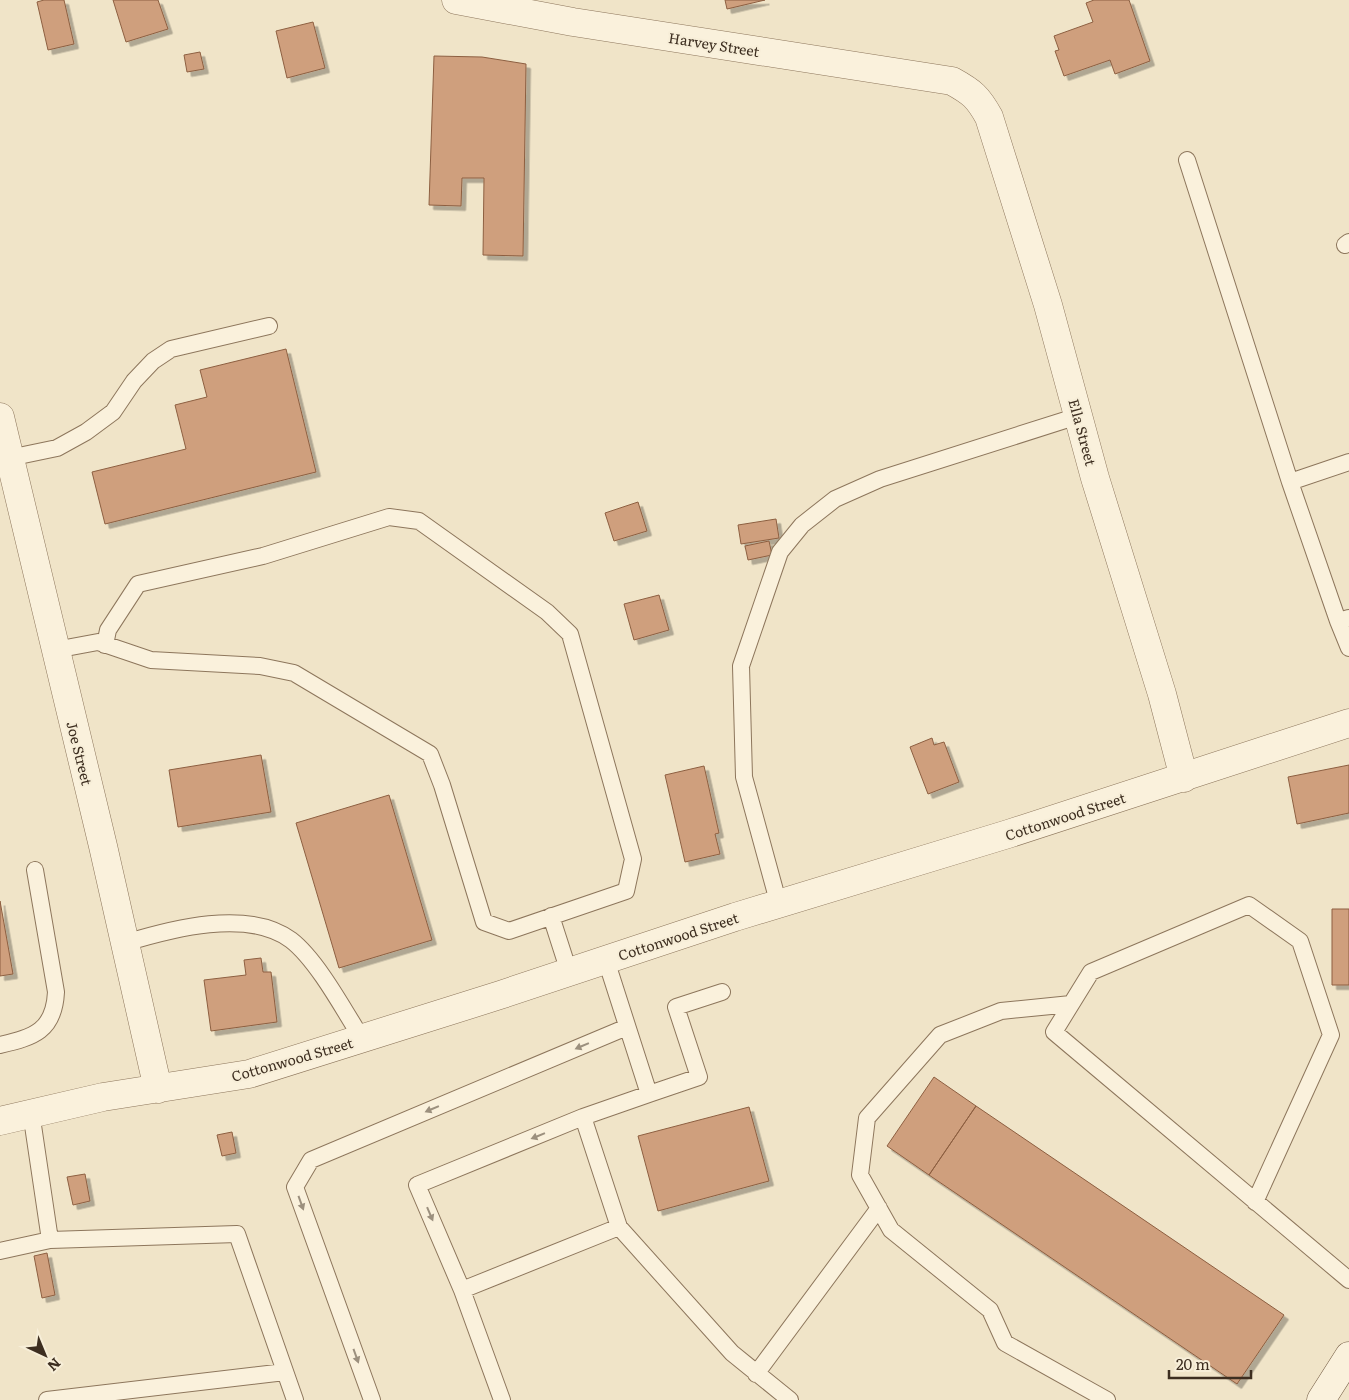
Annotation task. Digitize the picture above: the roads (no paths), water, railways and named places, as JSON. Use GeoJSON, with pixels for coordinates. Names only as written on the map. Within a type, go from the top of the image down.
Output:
{"type":"FeatureCollection","features":[{"type":"Feature","properties":{"kind":"street","name":"Harvey Street"},"geometry":{"type":"LineString","coordinates":[[456,0],[573,22],[952,81],[971,92]]}},
{"type":"Feature","properties":{"kind":"street","name":"Ella Street"},"geometry":{"type":"LineString","coordinates":[[971,92],[979,99],[989,118],[1048,305],[1078,416],[1162,694],[1184,778]]}},
{"type":"Feature","properties":{"kind":"street","name":"Joe Street"},"geometry":{"type":"LineString","coordinates":[[0,417],[158,1089]]}},
{"type":"Feature","properties":{"kind":"street","name":"Cottonwood Street"},"geometry":{"type":"LineString","coordinates":[[0,1121],[31,1112],[250,1074],[1184,778],[1349,723]]}},
{"type":"Feature","properties":{"kind":"street"},"geometry":{"type":"LineString","coordinates":[[1321,1400],[1349,1356]]}},
{"type":"Feature","properties":{"kind":"lane"},"geometry":{"type":"LineString","coordinates":[[1187,160],[1290,482],[1344,620],[1349,648]]}},
{"type":"Feature","properties":{"kind":"lane"},"geometry":{"type":"LineString","coordinates":[[9,458],[57,448],[86,432],[113,412],[134,381],[153,362],[171,349],[269,326]]}},
{"type":"Feature","properties":{"kind":"lane"},"geometry":{"type":"LineString","coordinates":[[779,905],[744,777],[741,666],[780,552],[802,525],[834,499],[880,478],[1078,416]]}},
{"type":"Feature","properties":{"kind":"lane"},"geometry":{"type":"LineString","coordinates":[[1290,482],[1349,462]]}},
{"type":"Feature","properties":{"kind":"lane"},"geometry":{"type":"LineString","coordinates":[[55,650],[98,642],[105,645],[151,660],[260,666],[294,673],[430,754],[442,785],[484,922],[509,931],[626,891],[633,859],[570,634],[547,612],[418,521],[390,517],[264,556],[138,584],[108,630],[105,645]]}},
{"type":"Feature","properties":{"kind":"lane"},"geometry":{"type":"LineString","coordinates":[[0,1045],[29,1038],[44,1028],[55,1009],[56,992],[36,870]]}},
{"type":"Feature","properties":{"kind":"lane"},"geometry":{"type":"LineString","coordinates":[[1255,1202],[1331,1035],[1300,941],[1249,905],[1091,972],[1054,1032],[1255,1202],[1349,1280]]}},
{"type":"Feature","properties":{"kind":"lane"},"geometry":{"type":"LineString","coordinates":[[551,916],[569,972]]}},
{"type":"Feature","properties":{"kind":"lane"},"geometry":{"type":"LineString","coordinates":[[125,943],[158,933],[221,923],[269,928],[291,941],[322,976],[362,1039]]}},
{"type":"Feature","properties":{"kind":"lane"},"geometry":{"type":"LineString","coordinates":[[606,960],[649,1094]]}},
{"type":"Feature","properties":{"kind":"lane"},"geometry":{"type":"LineString","coordinates":[[502,1400],[462,1290],[417,1185],[583,1117],[699,1076],[676,1007],[722,992]]}},
{"type":"Feature","properties":{"kind":"lane"},"geometry":{"type":"LineString","coordinates":[[1071,1004],[1001,1011],[940,1035],[866,1118],[860,1175],[891,1230],[990,1310],[1005,1343],[1107,1400]]}},
{"type":"Feature","properties":{"kind":"lane"},"geometry":{"type":"LineString","coordinates":[[372,1400],[295,1187],[311,1160],[627,1027]]}},
{"type":"Feature","properties":{"kind":"lane"},"geometry":{"type":"LineString","coordinates":[[31,1112],[50,1240]]}},
{"type":"Feature","properties":{"kind":"lane"},"geometry":{"type":"LineString","coordinates":[[583,1117],[619,1227],[732,1353],[790,1400]]}},
{"type":"Feature","properties":{"kind":"lane"},"geometry":{"type":"LineString","coordinates":[[756,1374],[878,1208]]}},
{"type":"Feature","properties":{"kind":"lane"},"geometry":{"type":"LineString","coordinates":[[462,1290],[619,1227]]}},
{"type":"Feature","properties":{"kind":"lane"},"geometry":{"type":"LineString","coordinates":[[0,1251],[50,1240],[237,1234],[295,1400]]}},
{"type":"Feature","properties":{"kind":"lane"},"geometry":{"type":"LineString","coordinates":[[47,1400],[285,1372]]}}]}
